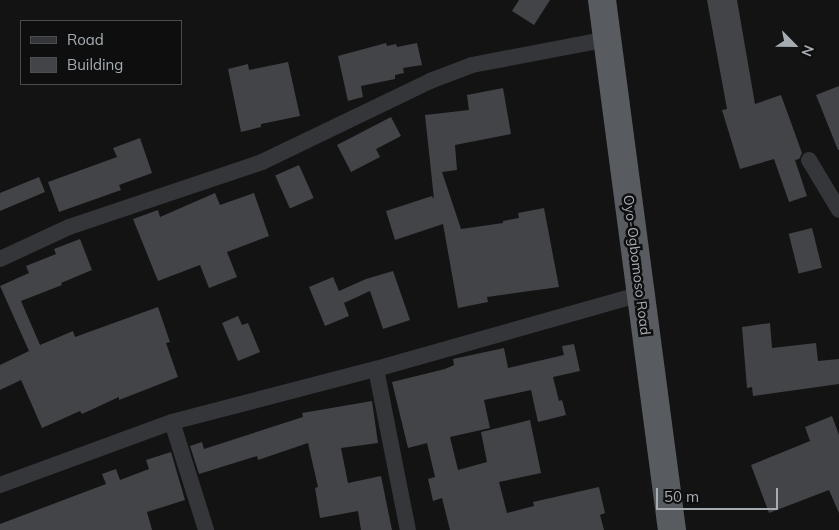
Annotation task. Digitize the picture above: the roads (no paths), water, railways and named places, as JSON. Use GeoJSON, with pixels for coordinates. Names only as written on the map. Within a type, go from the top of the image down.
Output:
{"type":"FeatureCollection","features":[{"type":"Feature","properties":{"kind":"highway","name":"Oyo-Ogbomoso Road"},"geometry":{"type":"LineString","coordinates":[[602,0],[672,530]]}},
{"type":"Feature","properties":{"kind":"street"},"geometry":{"type":"LineString","coordinates":[[0,259],[69,227],[262,162],[430,81],[472,65],[608,39]]}},
{"type":"Feature","properties":{"kind":"street"},"geometry":{"type":"LineString","coordinates":[[809,160],[839,210]]}},
{"type":"Feature","properties":{"kind":"street"},"geometry":{"type":"LineString","coordinates":[[0,485],[172,422],[376,369],[641,294]]}},
{"type":"Feature","properties":{"kind":"street"},"geometry":{"type":"LineString","coordinates":[[376,369],[408,530]]}},
{"type":"Feature","properties":{"kind":"street"},"geometry":{"type":"LineString","coordinates":[[172,422],[206,530]]}}]}
